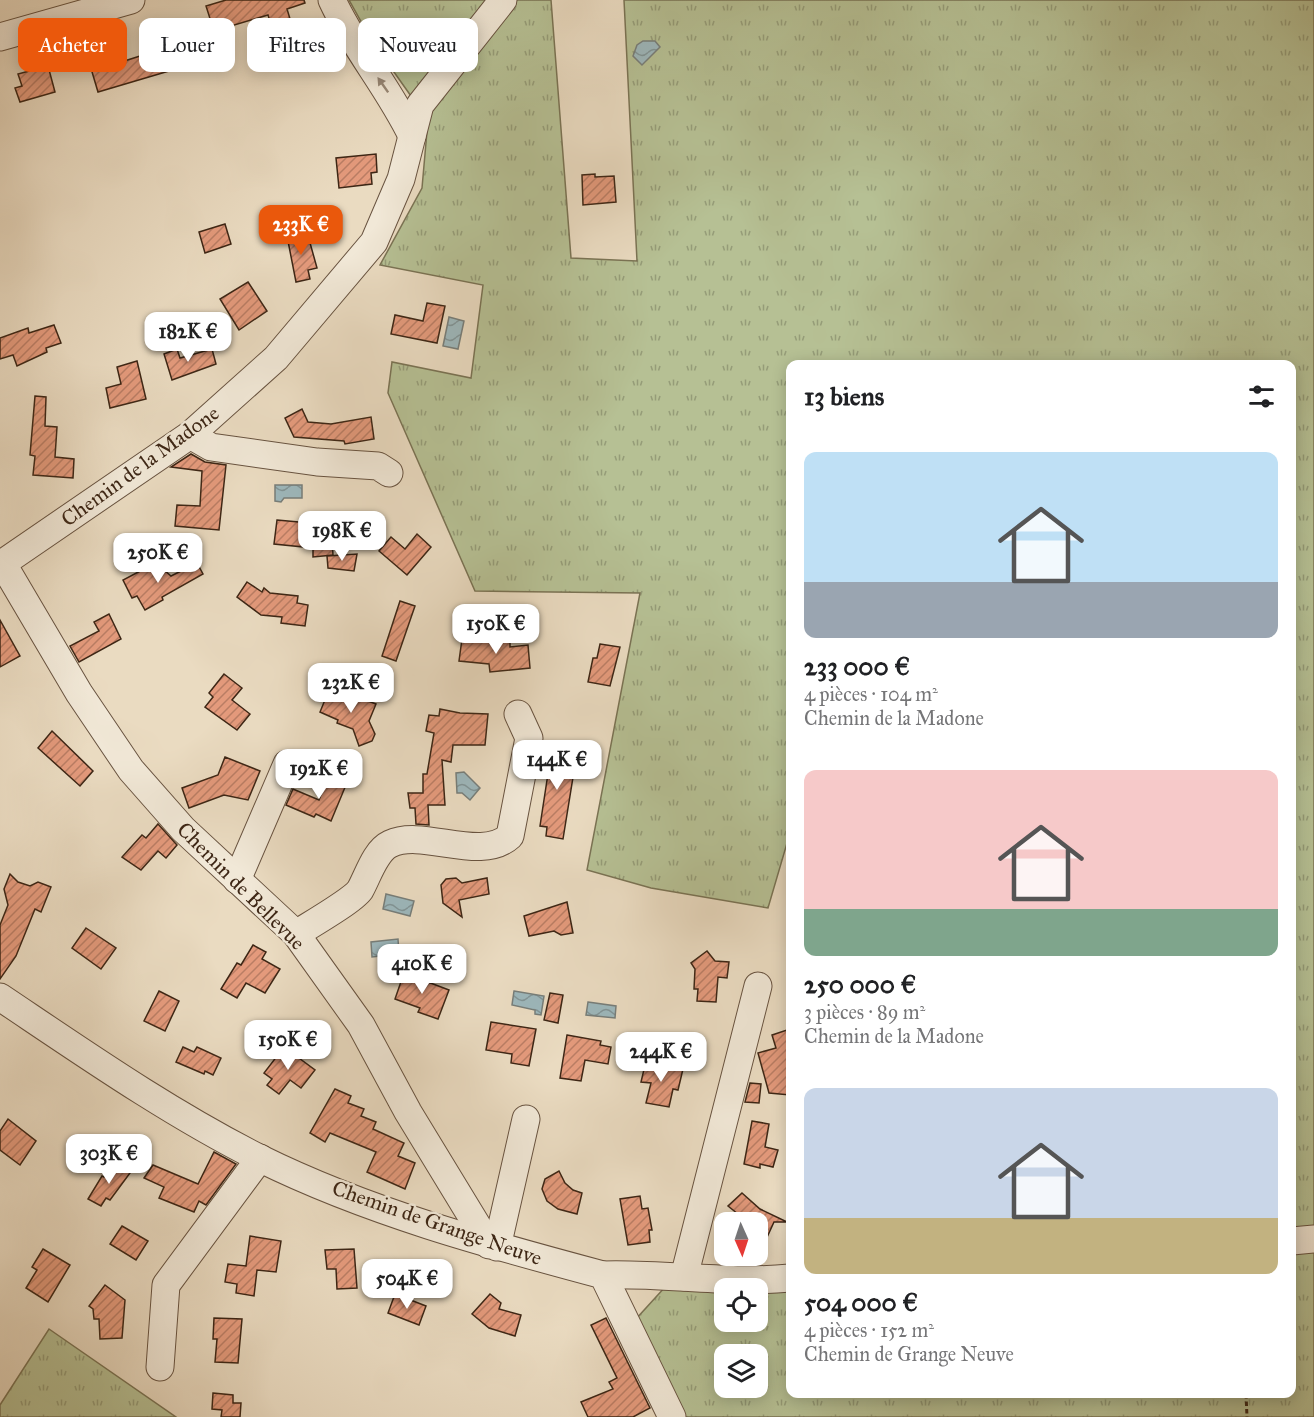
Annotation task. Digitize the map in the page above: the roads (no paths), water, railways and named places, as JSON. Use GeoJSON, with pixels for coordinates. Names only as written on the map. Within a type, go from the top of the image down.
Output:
{"type":"FeatureCollection","features":[{"type":"Feature","properties":{"kind":"street"},"geometry":{"type":"LineString","coordinates":[[0,37],[131,0]]}},
{"type":"Feature","properties":{"kind":"street"},"geometry":{"type":"LineString","coordinates":[[332,0],[346,31],[396,103],[411,135]]}},
{"type":"Feature","properties":{"kind":"street","name":"Chemin de la Madone"},"geometry":{"type":"LineString","coordinates":[[1,565],[190,435],[276,358],[374,242],[401,179],[420,105],[503,0]]}},
{"type":"Feature","properties":{"kind":"street"},"geometry":{"type":"LineString","coordinates":[[190,435],[211,447],[317,462],[378,466],[389,473]]}},
{"type":"Feature","properties":{"kind":"street","name":"Chemin de Bellevue"},"geometry":{"type":"LineString","coordinates":[[1,565],[79,693],[131,770],[183,829],[296,934],[361,1025],[408,1112],[493,1246]]}},
{"type":"Feature","properties":{"kind":"street"},"geometry":{"type":"LineString","coordinates":[[296,934],[358,892],[382,850],[390,844],[405,841],[494,846],[510,836],[529,738],[518,714]]}},
{"type":"Feature","properties":{"kind":"street"},"geometry":{"type":"LineString","coordinates":[[237,880],[287,764]]}},
{"type":"Feature","properties":{"kind":"street"},"geometry":{"type":"LineString","coordinates":[[677,1276],[758,986]]}},
{"type":"Feature","properties":{"kind":"street","name":"Chemin de Grange Neuve"},"geometry":{"type":"LineString","coordinates":[[0,997],[153,1100],[260,1158],[377,1207],[493,1246],[603,1275],[786,1278]]}},
{"type":"Feature","properties":{"kind":"street"},"geometry":{"type":"LineString","coordinates":[[493,1246],[526,1119]]}},
{"type":"Feature","properties":{"kind":"street"},"geometry":{"type":"LineString","coordinates":[[677,1276],[703,1159],[701,1135]]}},
{"type":"Feature","properties":{"kind":"street"},"geometry":{"type":"LineString","coordinates":[[160,1367],[166,1285],[260,1158]]}},
{"type":"Feature","properties":{"kind":"street"},"geometry":{"type":"LineString","coordinates":[[1296,1241],[1314,1239]]}},
{"type":"Feature","properties":{"kind":"street"},"geometry":{"type":"LineString","coordinates":[[603,1275],[672,1417]]}},
{"type":"Feature","properties":{"kind":"water"},"geometry":{"type":"Polygon","coordinates":[[[643,41],[655,41],[660,47],[642,65],[633,56],[637,45],[643,41]]]}},
{"type":"Feature","properties":{"kind":"water"},"geometry":{"type":"Polygon","coordinates":[[[449,317],[464,321],[458,349],[443,346],[449,317]]]}},
{"type":"Feature","properties":{"kind":"water"},"geometry":{"type":"Polygon","coordinates":[[[275,485],[302,485],[302,498],[284,498],[281,502],[275,501],[275,485]]]}},
{"type":"Feature","properties":{"kind":"water"},"geometry":{"type":"Polygon","coordinates":[[[464,772],[480,788],[470,800],[462,793],[457,793],[456,773],[464,772]]]}},
{"type":"Feature","properties":{"kind":"water"},"geometry":{"type":"Polygon","coordinates":[[[386,894],[414,901],[410,916],[383,909],[386,894]]]}},
{"type":"Feature","properties":{"kind":"water"},"geometry":{"type":"Polygon","coordinates":[[[398,939],[399,954],[372,957],[371,942],[398,939]]]}},
{"type":"Feature","properties":{"kind":"water"},"geometry":{"type":"Polygon","coordinates":[[[514,991],[544,996],[541,1015],[535,1014],[535,1010],[512,1005],[514,991]]]}},
{"type":"Feature","properties":{"kind":"water"},"geometry":{"type":"Polygon","coordinates":[[[588,1002],[616,1006],[615,1018],[586,1015],[588,1002]]]}}]}
